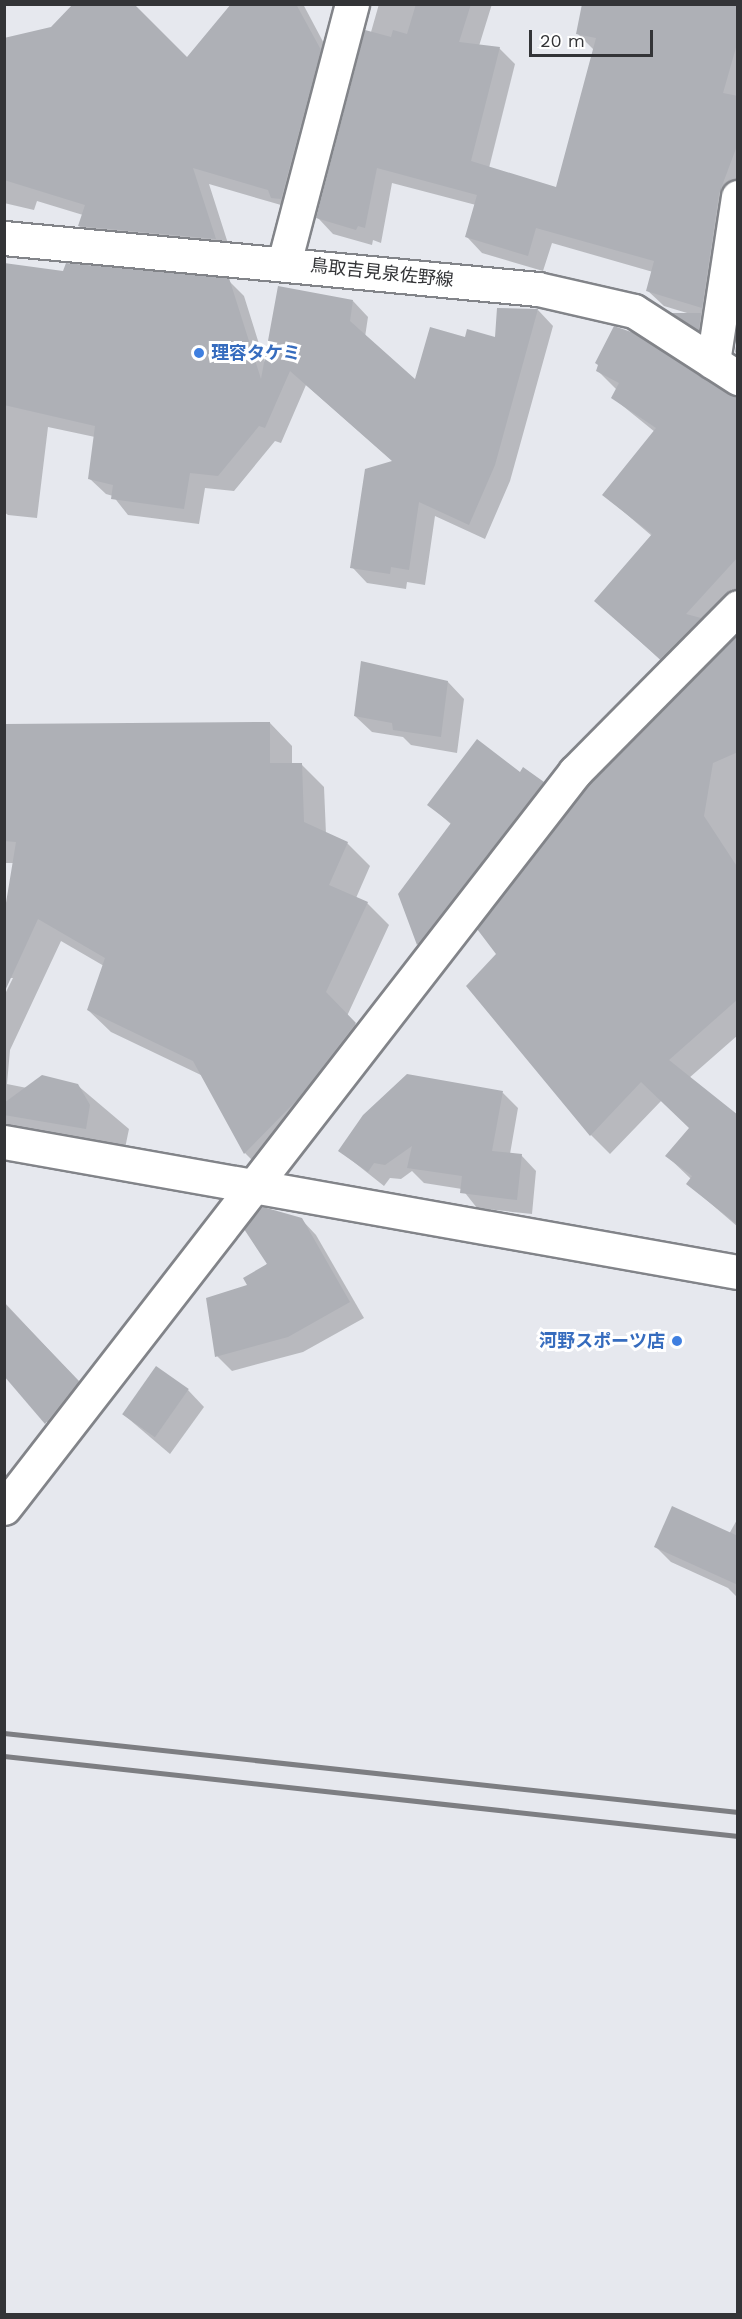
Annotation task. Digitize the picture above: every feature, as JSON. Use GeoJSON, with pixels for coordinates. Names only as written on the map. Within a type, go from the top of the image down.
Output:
{"type":"FeatureCollection","features":[{"type":"Feature","properties":{"kind":"street"},"geometry":{"type":"LineString","coordinates":[[284,263],[352,4]]}},
{"type":"Feature","properties":{"kind":"street"},"geometry":{"type":"LineString","coordinates":[[725,370],[738,197]]}},
{"type":"Feature","properties":{"kind":"street","name":"鳥取吉見泉佐野線"},"geometry":{"type":"LineString","coordinates":[[4,238],[538,289],[634,311],[725,370]]}},
{"type":"Feature","properties":{"kind":"street"},"geometry":{"type":"LineString","coordinates":[[4,1508],[255,1188],[575,772],[738,607]]}},
{"type":"Feature","properties":{"kind":"street"},"geometry":{"type":"LineString","coordinates":[[4,1142],[738,1272]]}},
{"type":"Feature","properties":{"kind":"building"},"geometry":{"type":"Polygon","coordinates":[[[73,4],[134,4],[187,57],[231,4],[296,4],[321,50],[281,199],[271,198],[268,190],[193,168],[216,239],[78,226],[85,205],[4,180],[4,38],[51,27],[73,4]]]}},
{"type":"Feature","properties":{"kind":"building"},"geometry":{"type":"Polygon","coordinates":[[[416,4],[471,4],[459,42],[500,47],[471,161],[556,187],[596,38],[576,34],[582,4],[737,4],[737,44],[723,93],[738,96],[738,143],[719,194],[702,308],[646,291],[654,261],[536,228],[528,256],[465,237],[477,195],[377,168],[365,228],[358,226],[356,230],[316,218],[365,30],[391,37],[393,30],[407,34],[416,4]]]}},
{"type":"Feature","properties":{"kind":"building"},"geometry":{"type":"Polygon","coordinates":[[[4,263],[63,271],[66,263],[229,278],[261,379],[278,286],[353,300],[350,321],[415,379],[430,327],[465,337],[467,329],[495,337],[497,308],[538,309],[495,465],[469,525],[419,502],[409,570],[391,567],[390,574],[350,568],[365,469],[392,461],[290,371],[265,428],[259,426],[218,476],[190,473],[184,509],[111,499],[113,485],[88,479],[95,426],[4,405],[4,263]]]}},
{"type":"Feature","properties":{"kind":"building"},"geometry":{"type":"Polygon","coordinates":[[[671,313],[701,313],[699,330],[671,313]]]}},
{"type":"Feature","properties":{"kind":"building"},"geometry":{"type":"Polygon","coordinates":[[[614,326],[634,333],[738,397],[738,557],[686,614],[701,618],[660,659],[594,601],[652,534],[602,495],[656,428],[611,398],[619,383],[596,371],[598,365],[595,363],[614,326]]]}},
{"type":"Feature","properties":{"kind":"building"},"geometry":{"type":"Polygon","coordinates":[[[738,634],[738,752],[713,763],[704,816],[738,868],[738,999],[669,1060],[738,1115],[738,1225],[686,1184],[692,1176],[665,1156],[689,1128],[641,1082],[590,1136],[466,986],[496,954],[477,929],[589,784],[738,634]]]}},
{"type":"Feature","properties":{"kind":"building"},"geometry":{"type":"Polygon","coordinates":[[[361,661],[448,681],[441,737],[393,730],[392,723],[354,716],[361,661]]]}},
{"type":"Feature","properties":{"kind":"building"},"geometry":{"type":"Polygon","coordinates":[[[270,722],[270,763],[302,763],[304,822],[348,842],[329,885],[368,902],[326,992],[356,1023],[297,1100],[244,1154],[193,1061],[87,1010],[105,958],[38,919],[4,993],[4,915],[16,842],[4,841],[4,724],[270,722]]]}},
{"type":"Feature","properties":{"kind":"building"},"geometry":{"type":"Polygon","coordinates":[[[477,739],[520,772],[523,767],[544,782],[417,945],[398,894],[451,823],[427,805],[477,739]]]}},
{"type":"Feature","properties":{"kind":"building"},"geometry":{"type":"Polygon","coordinates":[[[407,1074],[503,1091],[492,1151],[522,1154],[517,1200],[460,1193],[462,1176],[407,1168],[412,1146],[385,1165],[374,1163],[368,1172],[338,1151],[363,1115],[407,1074]]]}},
{"type":"Feature","properties":{"kind":"building"},"geometry":{"type":"Polygon","coordinates":[[[42,1075],[78,1084],[90,1105],[86,1129],[4,1115],[4,1103],[42,1075]]]}},
{"type":"Feature","properties":{"kind":"building"},"geometry":{"type":"Polygon","coordinates":[[[263,1207],[302,1218],[350,1302],[288,1337],[215,1357],[206,1298],[247,1285],[243,1278],[267,1264],[244,1229],[263,1207]]]}},
{"type":"Feature","properties":{"kind":"building"},"geometry":{"type":"Polygon","coordinates":[[[4,1303],[79,1381],[45,1424],[4,1376],[4,1303]]]}},
{"type":"Feature","properties":{"kind":"building"},"geometry":{"type":"Polygon","coordinates":[[[156,1366],[189,1389],[155,1437],[122,1414],[156,1366]]]}},
{"type":"Feature","properties":{"kind":"building"},"geometry":{"type":"Polygon","coordinates":[[[672,1506],[738,1536],[738,1585],[654,1547],[672,1506]]]}},
{"type":"Feature","properties":{"kind":"railway"},"geometry":{"type":"LineString","coordinates":[[4,1733],[738,1812]]}},
{"type":"Feature","properties":{"kind":"railway"},"geometry":{"type":"LineString","coordinates":[[4,1756],[738,1836]]}},
{"type":"Feature","properties":{"kind":"place","name":"理容タケミ"},"geometry":{"type":"Point","coordinates":[199,353]}},
{"type":"Feature","properties":{"kind":"place","name":"河野スポーツ店"},"geometry":{"type":"Point","coordinates":[677,1341]}}]}
